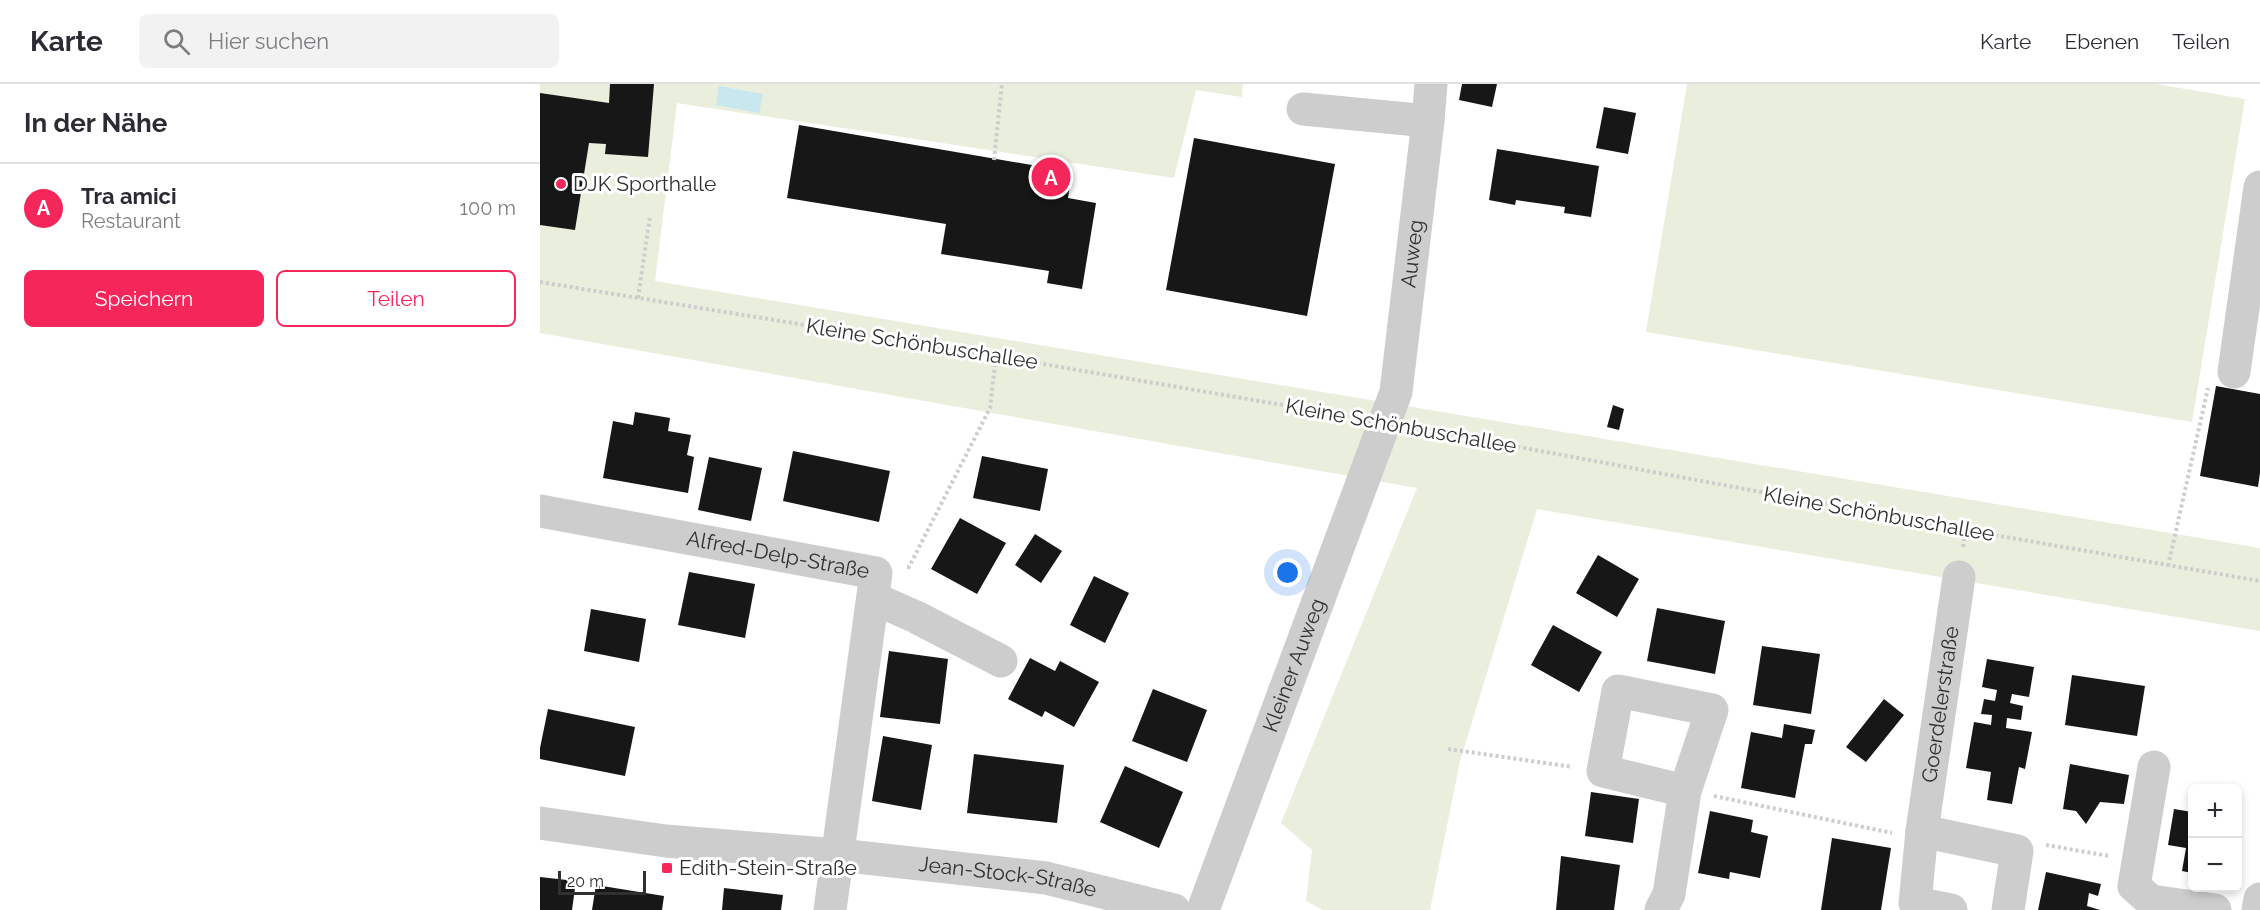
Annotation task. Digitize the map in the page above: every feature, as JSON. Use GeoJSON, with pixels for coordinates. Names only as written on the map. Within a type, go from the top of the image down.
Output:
{"type":"FeatureCollection","features":[{"type":"Feature","properties":{"kind":"street","name":"Auweg"},"geometry":{"type":"LineString","coordinates":[[1386,423],[1396,392],[1431,84]]}},
{"type":"Feature","properties":{"kind":"street"},"geometry":{"type":"LineString","coordinates":[[1304,109],[1428,121]]}},
{"type":"Feature","properties":{"kind":"street"},"geometry":{"type":"LineString","coordinates":[[2234,372],[2260,187]]}},
{"type":"Feature","properties":{"kind":"street","name":"Kleiner Auweg"},"geometry":{"type":"LineString","coordinates":[[1203,910],[1376,443],[1386,423]]}},
{"type":"Feature","properties":{"kind":"street","name":"Alfred-Delp-Straße"},"geometry":{"type":"LineString","coordinates":[[540,512],[875,586],[839,855]]}},
{"type":"Feature","properties":{"kind":"street","name":"Goerdelerstraße"},"geometry":{"type":"LineString","coordinates":[[1952,910],[1915,903],[1922,831],[1959,577]]}},
{"type":"Feature","properties":{"kind":"street"},"geometry":{"type":"LineString","coordinates":[[875,586],[916,617],[1001,661]]}},
{"type":"Feature","properties":{"kind":"street"},"geometry":{"type":"LineString","coordinates":[[1661,910],[1669,894],[1685,791],[1712,710],[1618,691],[1603,771],[1685,791]]}},
{"type":"Feature","properties":{"kind":"street"},"geometry":{"type":"LineString","coordinates":[[2154,767],[2134,886],[2151,901],[2214,910]]}},
{"type":"Feature","properties":{"kind":"street","name":"Jean-Stock-Straße"},"geometry":{"type":"LineString","coordinates":[[540,823],[666,841],[839,855],[1046,878],[1174,910]]}},
{"type":"Feature","properties":{"kind":"street"},"geometry":{"type":"LineString","coordinates":[[1922,831],[2017,851],[2008,910]]}},
{"type":"Feature","properties":{"kind":"street"},"geometry":{"type":"LineString","coordinates":[[830,910],[839,855]]}},
{"type":"Feature","properties":{"kind":"street"},"geometry":{"type":"LineString","coordinates":[[2258,910],[2260,899]]}},
{"type":"Feature","properties":{"kind":"path"},"geometry":{"type":"LineString","coordinates":[[994,160],[1002,84]]}},
{"type":"Feature","properties":{"kind":"path"},"geometry":{"type":"LineString","coordinates":[[638,298],[650,216]]}},
{"type":"Feature","properties":{"kind":"path","name":"Kleine Schönbuschallee"},"geometry":{"type":"LineString","coordinates":[[540,282],[996,356],[1386,423],[1965,530],[2260,581]]}},
{"type":"Feature","properties":{"kind":"path"},"geometry":{"type":"LineString","coordinates":[[875,586],[909,567],[990,408],[996,356]]}},
{"type":"Feature","properties":{"kind":"path"},"geometry":{"type":"LineString","coordinates":[[2168,566],[2213,367],[2234,372]]}},
{"type":"Feature","properties":{"kind":"path"},"geometry":{"type":"LineString","coordinates":[[1448,749],[1603,771]]}},
{"type":"Feature","properties":{"kind":"path"},"geometry":{"type":"LineString","coordinates":[[1685,791],[1902,835],[1922,831]]}},
{"type":"Feature","properties":{"kind":"path"},"geometry":{"type":"LineString","coordinates":[[2017,851],[2033,843],[2137,861]]}},
{"type":"Feature","properties":{"kind":"green space"},"geometry":{"type":"Polygon","coordinates":[[[540,84],[1243,84],[1242,97],[1196,90],[1174,178],[677,103],[655,281],[2260,548],[2260,631],[1537,509],[1460,761],[1430,910],[1323,910],[1306,901],[1312,850],[1281,823],[1417,488],[540,333],[540,84]]]}},
{"type":"Feature","properties":{"kind":"green space"},"geometry":{"type":"Polygon","coordinates":[[[1687,84],[2156,84],[2245,99],[2192,422],[1646,332],[1687,84]]]}},
{"type":"Feature","properties":{"kind":"water"},"geometry":{"type":"Polygon","coordinates":[[[719,86],[763,94],[759,113],[716,105],[719,86]]]}},
{"type":"Feature","properties":{"kind":"building"},"geometry":{"type":"Polygon","coordinates":[[[610,84],[654,84],[648,157],[605,154],[606,144],[589,143],[575,230],[540,225],[540,93],[609,103],[610,84]]]}},
{"type":"Feature","properties":{"kind":"building"},"geometry":{"type":"Polygon","coordinates":[[[1462,84],[1497,84],[1492,107],[1459,100],[1462,84]]]}},
{"type":"Feature","properties":{"kind":"building"},"geometry":{"type":"Polygon","coordinates":[[[1604,107],[1636,113],[1628,154],[1596,148],[1604,107]]]}},
{"type":"Feature","properties":{"kind":"building"},"geometry":{"type":"Polygon","coordinates":[[[799,125],[1072,172],[1068,198],[1096,203],[1082,289],[1047,283],[1049,271],[941,254],[946,224],[787,198],[799,125]]]}},
{"type":"Feature","properties":{"kind":"building"},"geometry":{"type":"Polygon","coordinates":[[[1194,138],[1335,164],[1307,316],[1166,290],[1194,138]]]}},
{"type":"Feature","properties":{"kind":"building"},"geometry":{"type":"Polygon","coordinates":[[[1497,149],[1599,166],[1591,217],[1564,213],[1565,207],[1516,200],[1515,205],[1489,200],[1497,149]]]}},
{"type":"Feature","properties":{"kind":"building"},"geometry":{"type":"Polygon","coordinates":[[[2216,386],[2260,394],[2258,487],[2200,476],[2216,386]]]}},
{"type":"Feature","properties":{"kind":"building"},"geometry":{"type":"Polygon","coordinates":[[[1613,405],[1624,409],[1619,430],[1607,427],[1613,405]]]}},
{"type":"Feature","properties":{"kind":"building"},"geometry":{"type":"Polygon","coordinates":[[[635,412],[670,418],[668,431],[691,435],[687,455],[694,457],[688,493],[603,478],[613,421],[633,425],[635,412]]]}},
{"type":"Feature","properties":{"kind":"building"},"geometry":{"type":"Polygon","coordinates":[[[793,451],[890,471],[879,522],[783,501],[793,451]]]}},
{"type":"Feature","properties":{"kind":"building"},"geometry":{"type":"Polygon","coordinates":[[[982,456],[1048,469],[1040,511],[973,498],[982,456]]]}},
{"type":"Feature","properties":{"kind":"building"},"geometry":{"type":"Polygon","coordinates":[[[709,457],[762,468],[751,521],[698,510],[709,457]]]}},
{"type":"Feature","properties":{"kind":"building"},"geometry":{"type":"Polygon","coordinates":[[[960,518],[1006,543],[977,594],[931,569],[960,518]]]}},
{"type":"Feature","properties":{"kind":"building"},"geometry":{"type":"Polygon","coordinates":[[[1035,534],[1062,551],[1041,583],[1015,565],[1035,534]]]}},
{"type":"Feature","properties":{"kind":"building"},"geometry":{"type":"Polygon","coordinates":[[[1598,555],[1639,579],[1617,617],[1576,593],[1598,555]]]}},
{"type":"Feature","properties":{"kind":"building"},"geometry":{"type":"Polygon","coordinates":[[[689,572],[755,584],[745,638],[678,625],[689,572]]]}},
{"type":"Feature","properties":{"kind":"building"},"geometry":{"type":"Polygon","coordinates":[[[1094,576],[1129,593],[1105,643],[1070,625],[1094,576]]]}},
{"type":"Feature","properties":{"kind":"building"},"geometry":{"type":"Polygon","coordinates":[[[1657,608],[1725,621],[1715,674],[1647,661],[1657,608]]]}},
{"type":"Feature","properties":{"kind":"building"},"geometry":{"type":"Polygon","coordinates":[[[591,609],[646,619],[639,662],[584,651],[591,609]]]}},
{"type":"Feature","properties":{"kind":"building"},"geometry":{"type":"Polygon","coordinates":[[[1553,625],[1602,652],[1579,692],[1531,665],[1553,625]]]}},
{"type":"Feature","properties":{"kind":"building"},"geometry":{"type":"Polygon","coordinates":[[[1762,646],[1820,654],[1811,714],[1753,705],[1762,646]]]}},
{"type":"Feature","properties":{"kind":"building"},"geometry":{"type":"Polygon","coordinates":[[[889,651],[948,659],[940,724],[880,717],[889,651]]]}},
{"type":"Feature","properties":{"kind":"building"},"geometry":{"type":"Polygon","coordinates":[[[1030,658],[1055,671],[1060,661],[1099,682],[1074,727],[1045,711],[1042,717],[1008,699],[1030,658]]]}},
{"type":"Feature","properties":{"kind":"building"},"geometry":{"type":"Polygon","coordinates":[[[1987,659],[2034,667],[2029,697],[2012,694],[2010,703],[2023,706],[2021,720],[2007,718],[2006,728],[2032,732],[2025,769],[2019,767],[2012,804],[1987,800],[1991,772],[1966,768],[1974,722],[1991,725],[1992,715],[1981,714],[1984,699],[1995,701],[1997,690],[1982,687],[1987,659]]]}},
{"type":"Feature","properties":{"kind":"building"},"geometry":{"type":"Polygon","coordinates":[[[2072,675],[2145,686],[2137,736],[2065,725],[2072,675]]]}},
{"type":"Feature","properties":{"kind":"building"},"geometry":{"type":"Polygon","coordinates":[[[1153,689],[1207,710],[1187,762],[1132,741],[1153,689]]]}},
{"type":"Feature","properties":{"kind":"building"},"geometry":{"type":"Polygon","coordinates":[[[1884,699],[1904,715],[1866,762],[1846,747],[1884,699]]]}},
{"type":"Feature","properties":{"kind":"building"},"geometry":{"type":"Polygon","coordinates":[[[548,709],[635,727],[625,776],[540,759],[548,709]]]}},
{"type":"Feature","properties":{"kind":"building"},"geometry":{"type":"Polygon","coordinates":[[[1784,724],[1815,730],[1812,744],[1805,744],[1795,798],[1741,788],[1751,732],[1782,738],[1784,724]]]}},
{"type":"Feature","properties":{"kind":"building"},"geometry":{"type":"Polygon","coordinates":[[[883,736],[932,745],[921,810],[872,801],[883,736]]]}},
{"type":"Feature","properties":{"kind":"building"},"geometry":{"type":"Polygon","coordinates":[[[974,754],[1064,765],[1057,823],[967,813],[974,754]]]}},
{"type":"Feature","properties":{"kind":"building"},"geometry":{"type":"Polygon","coordinates":[[[2070,764],[2129,775],[2124,804],[2100,802],[2086,824],[2076,811],[2063,809],[2070,764]]]}},
{"type":"Feature","properties":{"kind":"building"},"geometry":{"type":"Polygon","coordinates":[[[1125,766],[1183,792],[1159,848],[1100,822],[1125,766]]]}},
{"type":"Feature","properties":{"kind":"building"},"geometry":{"type":"Polygon","coordinates":[[[1591,792],[1639,799],[1633,843],[1585,836],[1591,792]]]}},
{"type":"Feature","properties":{"kind":"building"},"geometry":{"type":"Polygon","coordinates":[[[2174,809],[2188,811],[2188,872],[2182,871],[2186,848],[2168,845],[2174,809]]]}},
{"type":"Feature","properties":{"kind":"building"},"geometry":{"type":"Polygon","coordinates":[[[1710,811],[1753,820],[1751,832],[1768,836],[1760,878],[1730,872],[1729,879],[1698,873],[1710,811]]]}},
{"type":"Feature","properties":{"kind":"building"},"geometry":{"type":"Polygon","coordinates":[[[1832,838],[1891,848],[1881,910],[1821,910],[1832,838]]]}},
{"type":"Feature","properties":{"kind":"building"},"geometry":{"type":"Polygon","coordinates":[[[1561,856],[1620,865],[1614,910],[1556,910],[1561,856]]]}},
{"type":"Feature","properties":{"kind":"building"},"geometry":{"type":"Polygon","coordinates":[[[2046,872],[2101,884],[2098,896],[2089,893],[2087,906],[2100,910],[2038,910],[2046,872]]]}},
{"type":"Feature","properties":{"kind":"building"},"geometry":{"type":"Polygon","coordinates":[[[540,877],[576,881],[572,910],[540,910],[540,877]]]}},
{"type":"Feature","properties":{"kind":"building"},"geometry":{"type":"Polygon","coordinates":[[[596,885],[664,896],[662,910],[592,910],[596,885]]]}},
{"type":"Feature","properties":{"kind":"building"},"geometry":{"type":"Polygon","coordinates":[[[724,888],[783,895],[781,910],[722,910],[724,888]]]}},
{"type":"Feature","properties":{"kind":"place","name":"Tra amici"},"geometry":{"type":"Point","coordinates":[1051,177]}},
{"type":"Feature","properties":{"kind":"place","name":"DJK Sporthalle"},"geometry":{"type":"Point","coordinates":[561,184]}},
{"type":"Feature","properties":{"kind":"place","name":"Edith-Stein-Straße"},"geometry":{"type":"Point","coordinates":[667,868]}}]}
